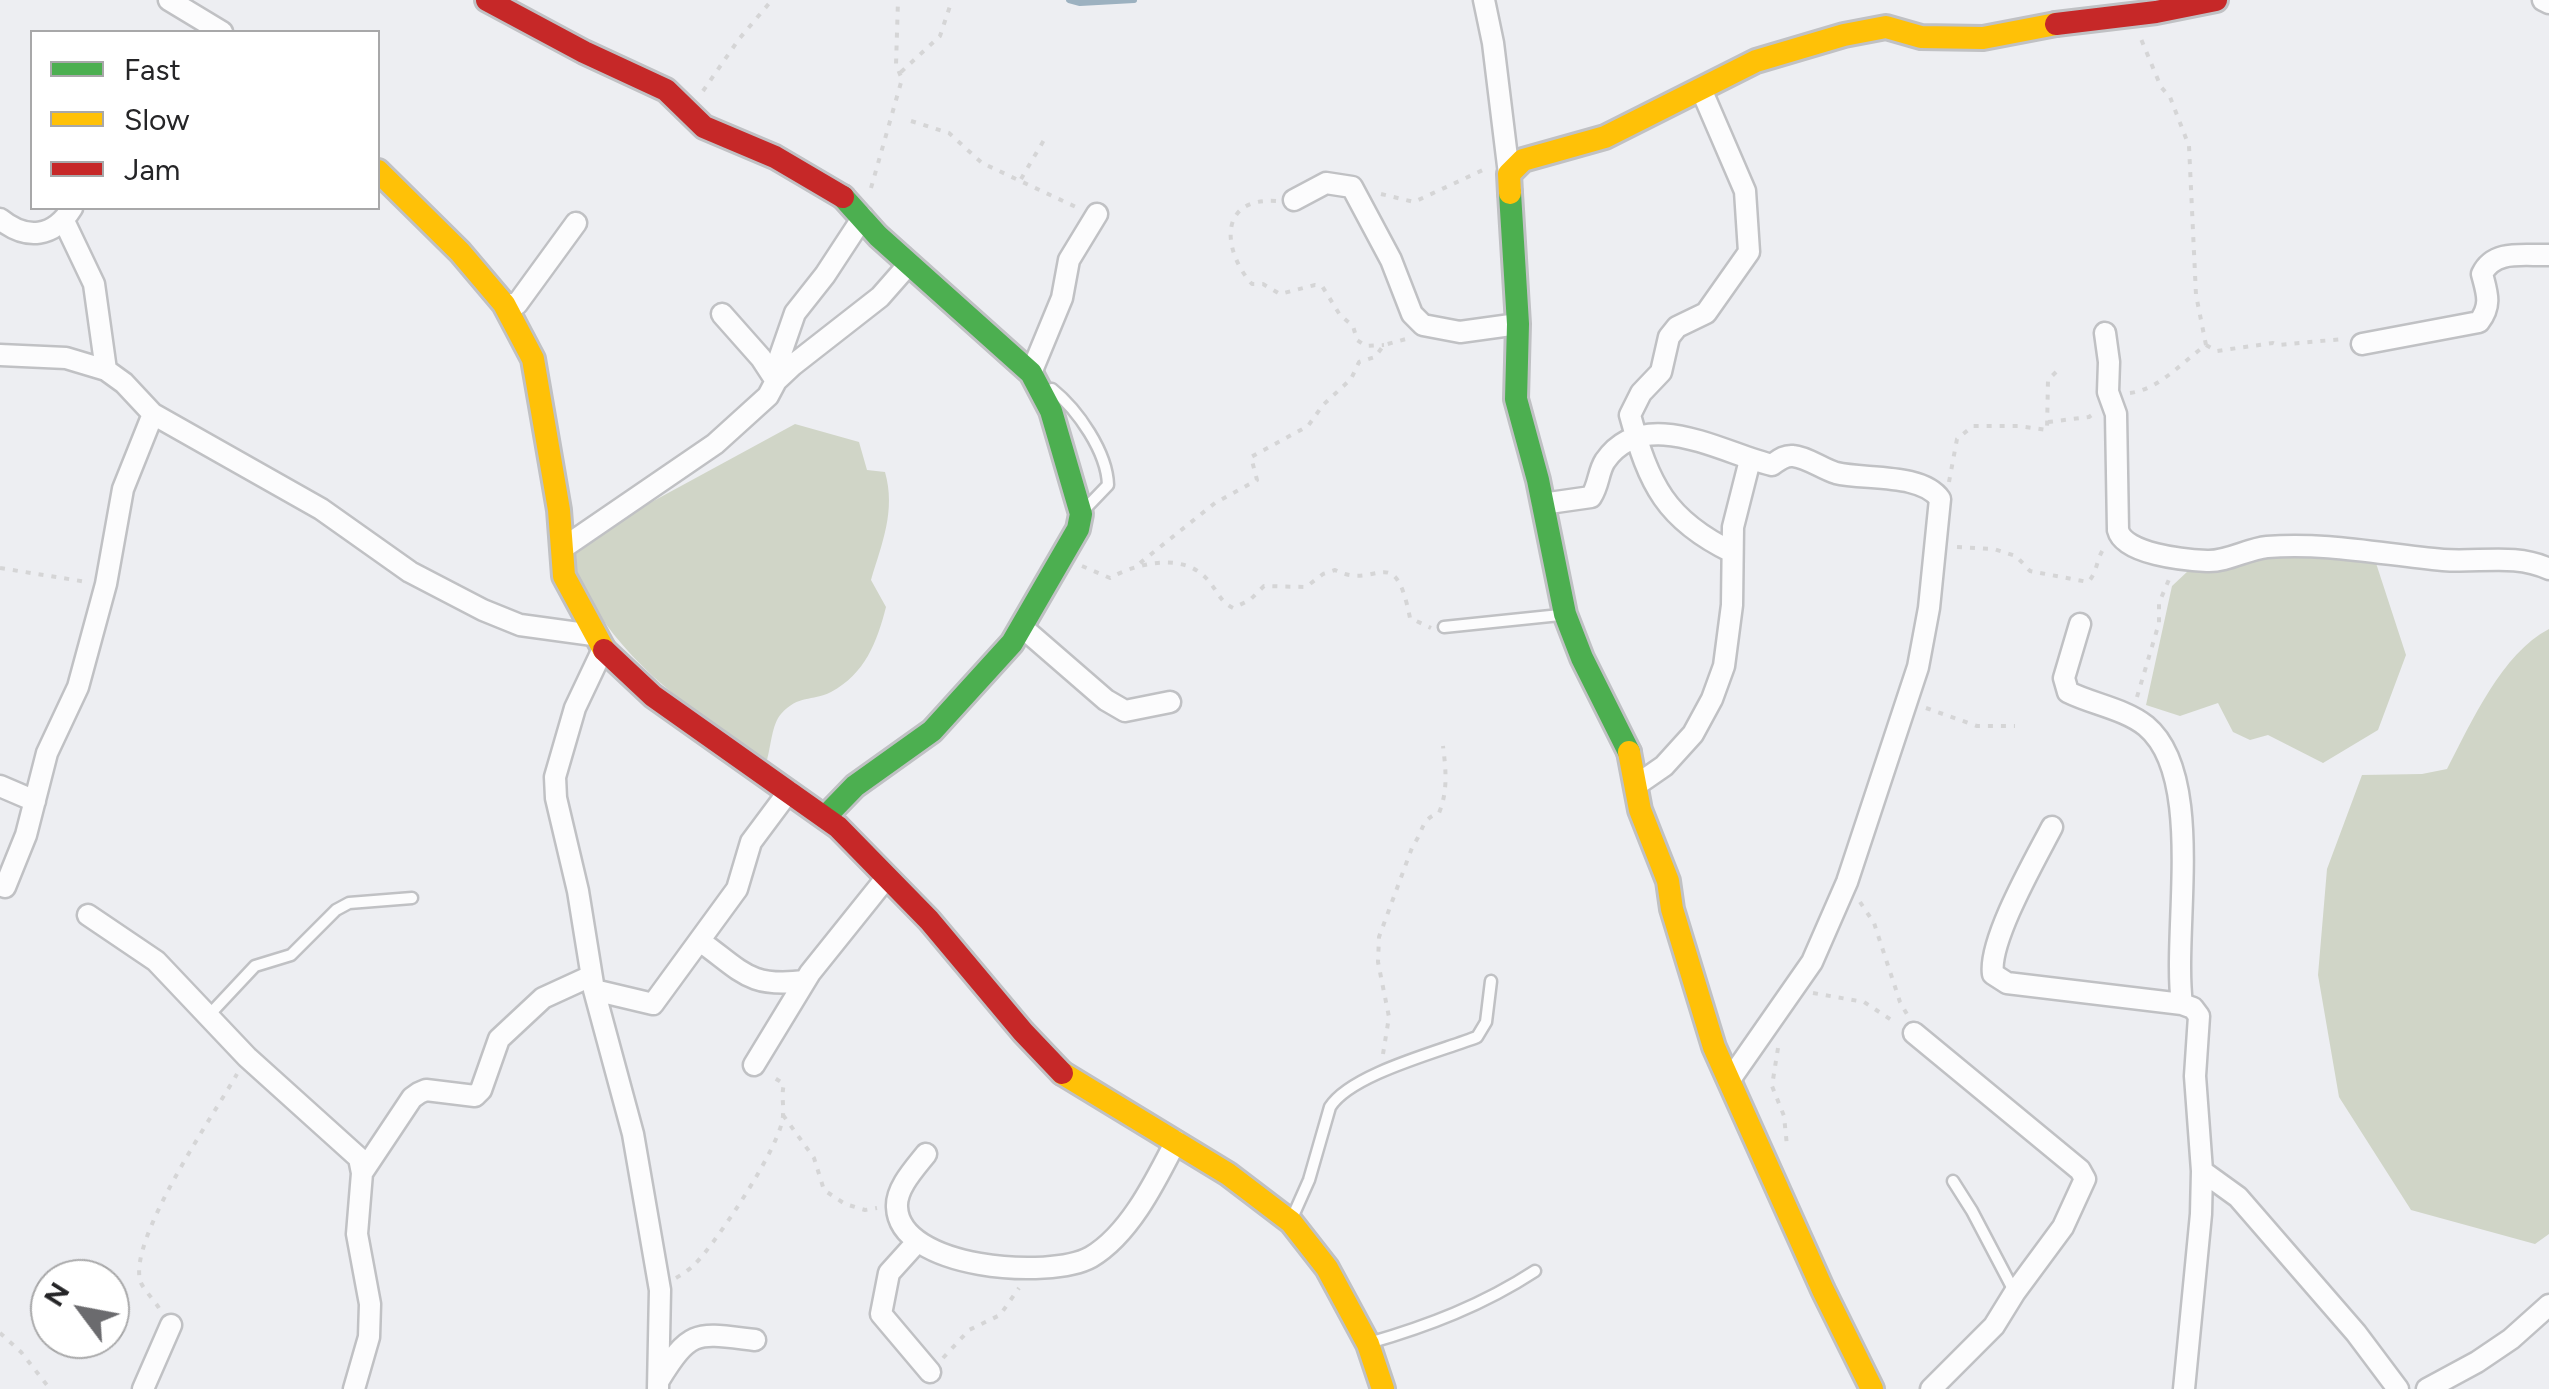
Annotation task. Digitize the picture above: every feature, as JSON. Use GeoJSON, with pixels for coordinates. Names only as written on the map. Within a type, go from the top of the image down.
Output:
{"type":"FeatureCollection","features":[{"type":"Feature","properties":{"kind":"street"},"geometry":{"type":"LineString","coordinates":[[169,0],[219,30]]}},
{"type":"Feature","properties":{"kind":"street"},"geometry":{"type":"LineString","coordinates":[[487,0],[666,90],[704,127],[775,158],[845,198],[909,264],[1030,373],[1052,411],[1081,514],[1078,529],[1023,628],[932,731],[855,786],[825,816]]}},
{"type":"Feature","properties":{"kind":"street"},"geometry":{"type":"LineString","coordinates":[[1484,0],[1492,44],[1518,324],[1516,399],[1566,614],[1582,658],[1631,756],[1646,832],[1664,868],[1672,909],[1714,1047],[1872,1389]]}},
{"type":"Feature","properties":{"kind":"street"},"geometry":{"type":"LineString","coordinates":[[1502,170],[1522,160],[1605,137],[1726,74],[1780,53],[1870,29],[1886,27],[1921,37],[1982,38],[2216,0]]}},
{"type":"Feature","properties":{"kind":"street"},"geometry":{"type":"LineString","coordinates":[[182,30],[194,14]]}},
{"type":"Feature","properties":{"kind":"street"},"geometry":{"type":"LineString","coordinates":[[1701,89],[1746,191],[1749,252],[1706,313],[1677,327],[1669,336],[1661,372],[1642,393],[1630,415],[1659,494],[1680,521],[1732,552]]}},
{"type":"Feature","properties":{"kind":"street"},"geometry":{"type":"LineString","coordinates":[[380,173],[460,252],[504,304],[533,359],[564,576],[598,642],[653,696],[825,816],[888,877],[1067,1078],[1228,1174],[1290,1222],[1327,1268],[1368,1344],[1383,1389]]}},
{"type":"Feature","properties":{"kind":"street"},"geometry":{"type":"LineString","coordinates":[[1294,200],[1326,183],[1352,187],[1392,260],[1412,314],[1423,325],[1460,332],[1518,324]]}},
{"type":"Feature","properties":{"kind":"street"},"geometry":{"type":"LineString","coordinates":[[0,218],[24,234],[45,234],[68,214],[94,284],[106,370]]}},
{"type":"Feature","properties":{"kind":"street"},"geometry":{"type":"LineString","coordinates":[[1030,373],[1062,298],[1069,260],[1097,214]]}},
{"type":"Feature","properties":{"kind":"street"},"geometry":{"type":"LineString","coordinates":[[563,548],[715,444],[768,396],[795,313],[863,217]]}},
{"type":"Feature","properties":{"kind":"street"},"geometry":{"type":"LineString","coordinates":[[504,304],[518,304],[576,223]]}},
{"type":"Feature","properties":{"kind":"street"},"geometry":{"type":"LineString","coordinates":[[2362,344],[2479,322],[2488,311],[2482,274],[2487,262],[2496,256],[2549,255]]}},
{"type":"Feature","properties":{"kind":"street"},"geometry":{"type":"LineString","coordinates":[[776,381],[856,319],[909,264]]}},
{"type":"Feature","properties":{"kind":"street"},"geometry":{"type":"LineString","coordinates":[[722,314],[762,358],[776,381]]}},
{"type":"Feature","properties":{"kind":"street"},"geometry":{"type":"LineString","coordinates":[[2105,334],[2116,414],[2120,540],[2129,546],[2211,562],[2267,548],[2366,549],[2443,560],[2521,559],[2549,569]]}},
{"type":"Feature","properties":{"kind":"street"},"geometry":{"type":"LineString","coordinates":[[0,355],[66,358],[106,370],[153,414],[321,509],[410,572],[482,610],[520,624],[598,642]]}},
{"type":"Feature","properties":{"kind":"street"},"geometry":{"type":"LineString","coordinates":[[5,887],[46,753],[78,688],[106,584],[123,489],[153,414]]}},
{"type":"Feature","properties":{"kind":"street"},"geometry":{"type":"LineString","coordinates":[[1542,504],[1591,497],[1599,485],[1602,464],[1616,449],[1636,439],[1678,435],[1704,440],[1772,465],[1784,456],[1794,456],[1841,474],[1870,474],[1934,491],[1940,500],[1929,608],[1909,699],[1847,882],[1812,962],[1729,1082]]}},
{"type":"Feature","properties":{"kind":"street"},"geometry":{"type":"LineString","coordinates":[[1638,784],[1664,766],[1693,734],[1724,666],[1732,606],[1733,527],[1750,460]]}},
{"type":"Feature","properties":{"kind":"street"},"geometry":{"type":"LineString","coordinates":[[2080,624],[2064,678],[2068,692],[2146,726],[2174,766],[2183,851],[2179,978],[2182,1004]]}},
{"type":"Feature","properties":{"kind":"street"},"geometry":{"type":"LineString","coordinates":[[1023,628],[1106,700],[1125,711],[1170,702]]}},
{"type":"Feature","properties":{"kind":"street"},"geometry":{"type":"LineString","coordinates":[[598,642],[556,777],[556,798],[578,891],[592,983],[633,1134],[660,1290],[658,1386]]}},
{"type":"Feature","properties":{"kind":"street"},"geometry":{"type":"LineString","coordinates":[[0,786],[34,801]]}},
{"type":"Feature","properties":{"kind":"street"},"geometry":{"type":"LineString","coordinates":[[362,1173],[412,1098],[426,1090],[475,1096],[481,1090],[499,1039],[543,998],[592,983],[653,1004],[737,889],[751,842],[789,791]]}},
{"type":"Feature","properties":{"kind":"street"},"geometry":{"type":"LineString","coordinates":[[2052,827],[2015,900],[1996,951],[1993,974],[2007,982],[2182,1004],[2194,1008],[2199,1016],[2195,1076],[2202,1214],[2184,1389]]}},
{"type":"Feature","properties":{"kind":"street"},"geometry":{"type":"LineString","coordinates":[[754,1065],[805,981],[888,877]]}},
{"type":"Feature","properties":{"kind":"street"},"geometry":{"type":"LineString","coordinates":[[88,915],[156,961],[247,1057],[360,1158],[357,1234],[370,1304],[369,1337],[354,1389]]}},
{"type":"Feature","properties":{"kind":"street"},"geometry":{"type":"LineString","coordinates":[[700,942],[754,980],[776,984],[805,981]]}},
{"type":"Feature","properties":{"kind":"street"},"geometry":{"type":"LineString","coordinates":[[1914,1033],[2080,1170],[2086,1180],[2063,1228],[1994,1326],[1931,1389]]}},
{"type":"Feature","properties":{"kind":"street"},"geometry":{"type":"LineString","coordinates":[[926,1154],[907,1179],[896,1204],[902,1227],[917,1242],[944,1255],[989,1265],[1033,1268],[1082,1261],[1096,1254],[1124,1226],[1176,1141]]}},
{"type":"Feature","properties":{"kind":"street"},"geometry":{"type":"LineString","coordinates":[[2202,1172],[2238,1197],[2398,1389]]}},
{"type":"Feature","properties":{"kind":"street"},"geometry":{"type":"LineString","coordinates":[[917,1242],[888,1273],[881,1314],[930,1372]]}},
{"type":"Feature","properties":{"kind":"street"},"geometry":{"type":"LineString","coordinates":[[2427,1389],[2477,1362],[2549,1305]]}},
{"type":"Feature","properties":{"kind":"street"},"geometry":{"type":"LineString","coordinates":[[143,1389],[171,1324]]}},
{"type":"Feature","properties":{"kind":"street"},"geometry":{"type":"LineString","coordinates":[[658,1386],[687,1340],[708,1334],[755,1340]]}},
{"type":"Feature","properties":{"kind":"lane"},"geometry":{"type":"LineString","coordinates":[[1030,373],[1065,400],[1107,464],[1108,485],[1081,514]]}},
{"type":"Feature","properties":{"kind":"lane"},"geometry":{"type":"LineString","coordinates":[[1444,627],[1566,614]]}},
{"type":"Feature","properties":{"kind":"lane"},"geometry":{"type":"LineString","coordinates":[[210,1014],[256,966],[291,954],[336,910],[349,903],[412,898]]}},
{"type":"Feature","properties":{"kind":"lane"},"geometry":{"type":"LineString","coordinates":[[1290,1222],[1309,1180],[1330,1107],[1346,1088],[1476,1037],[1486,1022],[1492,981]]}},
{"type":"Feature","properties":{"kind":"lane"},"geometry":{"type":"LineString","coordinates":[[1953,1181],[2015,1292]]}},
{"type":"Feature","properties":{"kind":"lane"},"geometry":{"type":"LineString","coordinates":[[1368,1344],[1419,1329],[1497,1296],[1535,1271]]}},
{"type":"Feature","properties":{"kind":"path"},"geometry":{"type":"LineString","coordinates":[[689,112],[738,39],[772,0]]}},
{"type":"Feature","properties":{"kind":"path"},"geometry":{"type":"LineString","coordinates":[[863,217],[902,79],[896,65],[898,0]]}},
{"type":"Feature","properties":{"kind":"path"},"geometry":{"type":"LineString","coordinates":[[901,72],[940,36],[952,0]]}},
{"type":"Feature","properties":{"kind":"path"},"geometry":{"type":"LineString","coordinates":[[2136,14],[2142,40],[2188,146],[2196,295],[2206,344],[2217,351],[2354,337],[2362,344]]}},
{"type":"Feature","properties":{"kind":"path"},"geometry":{"type":"LineString","coordinates":[[911,121],[949,134],[982,164],[1097,214]]}},
{"type":"Feature","properties":{"kind":"path"},"geometry":{"type":"LineString","coordinates":[[1021,179],[1044,140]]}},
{"type":"Feature","properties":{"kind":"path"},"geometry":{"type":"LineString","coordinates":[[1352,187],[1414,202],[1502,170]]}},
{"type":"Feature","properties":{"kind":"path"},"geometry":{"type":"LineString","coordinates":[[1294,200],[1284,196],[1275,201],[1262,200],[1239,209],[1232,218],[1231,236],[1241,272],[1252,284],[1264,284],[1280,294],[1315,284],[1322,286],[1366,346],[1412,337]]}},
{"type":"Feature","properties":{"kind":"path"},"geometry":{"type":"LineString","coordinates":[[2048,422],[2089,417],[2129,393],[2150,390],[2206,344]]}},
{"type":"Feature","properties":{"kind":"path"},"geometry":{"type":"LineString","coordinates":[[1062,552],[1092,573],[1110,578],[1139,564],[1215,504],[1257,480],[1251,456],[1308,426],[1359,362],[1376,357],[1384,345]]}},
{"type":"Feature","properties":{"kind":"path"},"geometry":{"type":"LineString","coordinates":[[1940,500],[1949,483],[1957,439],[1973,426],[2048,430],[2048,380],[2057,371]]}},
{"type":"Feature","properties":{"kind":"path"},"geometry":{"type":"LineString","coordinates":[[1933,553],[1962,546],[1994,549],[2016,556],[2030,571],[2088,582],[2094,576],[2099,554],[2108,544],[2120,540]]}},
{"type":"Feature","properties":{"kind":"path"},"geometry":{"type":"LineString","coordinates":[[2146,726],[2137,695],[2159,623],[2166,584],[2183,558]]}},
{"type":"Feature","properties":{"kind":"path"},"geometry":{"type":"LineString","coordinates":[[1139,564],[1183,564],[1195,568],[1209,581],[1221,602],[1233,608],[1250,600],[1264,586],[1306,587],[1322,574],[1336,570],[1346,576],[1382,571],[1401,580],[1410,618],[1432,628],[1444,627]]}},
{"type":"Feature","properties":{"kind":"path"},"geometry":{"type":"LineString","coordinates":[[0,568],[106,584]]}},
{"type":"Feature","properties":{"kind":"path"},"geometry":{"type":"LineString","coordinates":[[1909,699],[1977,726],[2014,726]]}},
{"type":"Feature","properties":{"kind":"path"},"geometry":{"type":"LineString","coordinates":[[1373,1076],[1384,1053],[1388,1017],[1382,998],[1379,937],[1421,826],[1442,806],[1448,782],[1443,746]]}},
{"type":"Feature","properties":{"kind":"path"},"geometry":{"type":"LineString","coordinates":[[1847,882],[1874,923],[1900,1002],[1908,1012],[1908,1026],[1914,1033]]}},
{"type":"Feature","properties":{"kind":"path"},"geometry":{"type":"LineString","coordinates":[[1802,994],[1826,994],[1864,1002],[1914,1033]]}},
{"type":"Feature","properties":{"kind":"path"},"geometry":{"type":"LineString","coordinates":[[1774,1182],[1784,1165],[1787,1146],[1784,1116],[1772,1086],[1779,1040]]}},
{"type":"Feature","properties":{"kind":"path"},"geometry":{"type":"LineString","coordinates":[[171,1324],[140,1282],[139,1255],[156,1210],[247,1057]]}},
{"type":"Feature","properties":{"kind":"path"},"geometry":{"type":"LineString","coordinates":[[754,1065],[784,1084],[780,1104],[784,1115],[814,1158],[824,1190],[844,1204],[865,1210],[896,1204]]}},
{"type":"Feature","properties":{"kind":"path"},"geometry":{"type":"LineString","coordinates":[[660,1290],[694,1265],[715,1240],[771,1150],[784,1115]]}},
{"type":"Feature","properties":{"kind":"path"},"geometry":{"type":"LineString","coordinates":[[930,1372],[969,1330],[1000,1315],[1033,1268]]}},
{"type":"Feature","properties":{"kind":"path"},"geometry":{"type":"LineString","coordinates":[[0,1333],[21,1352],[50,1389]]}},
{"type":"Feature","properties":{"kind":"shaded area"},"geometry":{"type":"Polygon","coordinates":[[[795,424],[859,442],[867,470],[885,472],[888,514],[871,580],[886,607],[874,645],[853,676],[831,692],[799,701],[781,714],[767,760],[697,712],[632,656],[597,611],[569,555],[635,511],[795,424]]]}},
{"type":"Feature","properties":{"kind":"shaded area"},"geometry":{"type":"Polygon","coordinates":[[[2268,554],[2374,557],[2406,655],[2378,730],[2323,763],[2268,735],[2250,740],[2233,732],[2218,703],[2180,716],[2146,705],[2172,586],[2188,571],[2268,554]]]}},
{"type":"Feature","properties":{"kind":"shaded area"},"geometry":{"type":"Polygon","coordinates":[[[2549,629],[2549,1234],[2535,1244],[2411,1210],[2339,1097],[2318,975],[2327,869],[2362,775],[2422,774],[2447,769],[2502,672],[2532,640],[2549,629]]]}},
{"type":"Feature","properties":{"kind":"waterway"},"geometry":{"type":"LineString","coordinates":[[1069,0],[1134,0]]}},
{"type":"Feature","properties":{"kind":"traffic: fast"},"geometry":{"type":"LineString","coordinates":[[1510,193],[1518,324],[1516,399],[1538,480],[1565,614],[1582,658],[1629,752]]}},
{"type":"Feature","properties":{"kind":"traffic: fast"},"geometry":{"type":"LineString","coordinates":[[825,817],[855,786],[932,731],[1012,643],[1078,529],[1081,514],[1051,411],[1031,373],[878,236],[843,197]]}},
{"type":"Feature","properties":{"kind":"traffic: slow"},"geometry":{"type":"LineString","coordinates":[[1510,193],[1509,174],[1523,160],[1605,137],[1756,61],[1886,27],[1921,37],[1983,38],[2056,24]]}},
{"type":"Feature","properties":{"kind":"traffic: slow"},"geometry":{"type":"LineString","coordinates":[[380,173],[460,252],[504,304],[533,359],[559,510],[564,576],[604,650]]}},
{"type":"Feature","properties":{"kind":"traffic: slow"},"geometry":{"type":"LineString","coordinates":[[1629,752],[1640,810],[1668,881],[1672,909],[1714,1047],[1872,1389]]}},
{"type":"Feature","properties":{"kind":"traffic: slow"},"geometry":{"type":"LineString","coordinates":[[1062,1073],[1228,1174],[1291,1222],[1327,1268],[1368,1344],[1383,1389]]}},
{"type":"Feature","properties":{"kind":"traffic: jam"},"geometry":{"type":"LineString","coordinates":[[487,0],[666,90],[704,127],[775,157],[843,197]]}},
{"type":"Feature","properties":{"kind":"traffic: jam"},"geometry":{"type":"LineString","coordinates":[[2056,24],[2216,0]]}},
{"type":"Feature","properties":{"kind":"traffic: jam"},"geometry":{"type":"LineString","coordinates":[[604,650],[653,696],[838,827],[929,920],[1062,1073]]}}]}
